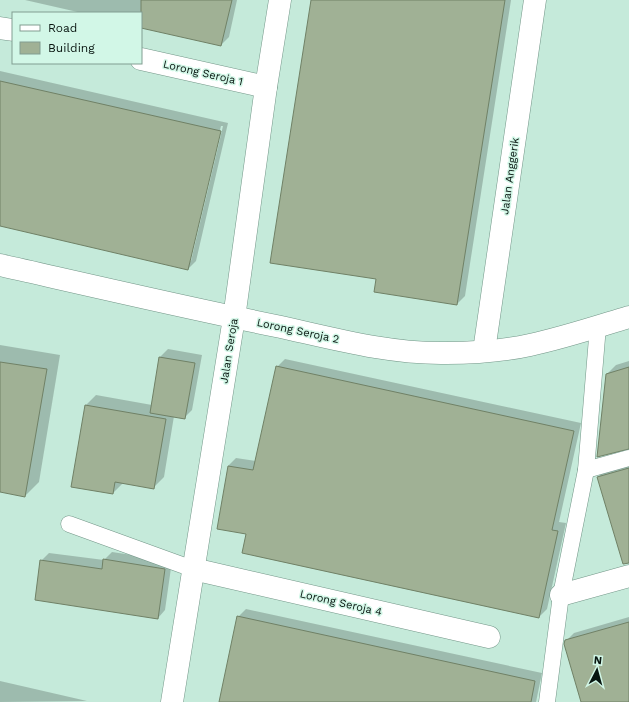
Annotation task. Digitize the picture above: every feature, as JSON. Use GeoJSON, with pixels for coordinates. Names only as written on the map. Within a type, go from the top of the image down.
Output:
{"type":"FeatureCollection","features":[{"type":"Feature","properties":{"kind":"street","name":"Jalan Seroja"},"geometry":{"type":"LineString","coordinates":[[172,702],[234,318],[266,87],[280,0]]}},
{"type":"Feature","properties":{"kind":"street","name":"Jalan Anggerik"},"geometry":{"type":"LineString","coordinates":[[484,351],[536,0]]}},
{"type":"Feature","properties":{"kind":"street"},"geometry":{"type":"LineString","coordinates":[[0,28],[12,30]]}},
{"type":"Feature","properties":{"kind":"street","name":"Lorong Seroja 1"},"geometry":{"type":"LineString","coordinates":[[142,59],[266,87]]}},
{"type":"Feature","properties":{"kind":"street","name":"Lorong Seroja 2"},"geometry":{"type":"LineString","coordinates":[[0,265],[234,318],[406,352],[446,353],[484,351],[528,345],[564,337],[629,317]]}},
{"type":"Feature","properties":{"kind":"street","name":"Lorong Seroja 4"},"geometry":{"type":"LineString","coordinates":[[193,568],[489,638]]}},
{"type":"Feature","properties":{"kind":"street"},"geometry":{"type":"LineString","coordinates":[[561,595],[629,576]]}},
{"type":"Feature","properties":{"kind":"lane"},"geometry":{"type":"LineString","coordinates":[[547,702],[561,595],[586,470],[598,326]]}},
{"type":"Feature","properties":{"kind":"lane"},"geometry":{"type":"LineString","coordinates":[[586,470],[629,458]]}},
{"type":"Feature","properties":{"kind":"lane"},"geometry":{"type":"LineString","coordinates":[[69,524],[193,568]]}},
{"type":"Feature","properties":{"kind":"building"},"geometry":{"type":"Polygon","coordinates":[[[141,0],[232,0],[221,46],[142,28],[141,0]]]}},
{"type":"Feature","properties":{"kind":"building"},"geometry":{"type":"Polygon","coordinates":[[[311,0],[505,0],[457,305],[374,292],[376,279],[270,263],[311,0]]]}},
{"type":"Feature","properties":{"kind":"building"},"geometry":{"type":"Polygon","coordinates":[[[0,81],[221,131],[188,270],[0,226],[0,81]]]}},
{"type":"Feature","properties":{"kind":"building"},"geometry":{"type":"Polygon","coordinates":[[[159,357],[195,363],[185,419],[150,413],[159,357]]]}},
{"type":"Feature","properties":{"kind":"building"},"geometry":{"type":"Polygon","coordinates":[[[0,362],[47,369],[25,497],[0,492],[0,362]]]}},
{"type":"Feature","properties":{"kind":"building"},"geometry":{"type":"Polygon","coordinates":[[[276,366],[574,431],[552,530],[558,531],[539,618],[242,553],[246,534],[217,529],[228,466],[253,470],[276,366]]]}},
{"type":"Feature","properties":{"kind":"building"},"geometry":{"type":"Polygon","coordinates":[[[629,367],[629,449],[597,457],[606,374],[629,367]]]}},
{"type":"Feature","properties":{"kind":"building"},"geometry":{"type":"Polygon","coordinates":[[[85,405],[166,419],[154,489],[115,482],[113,494],[71,487],[85,405]]]}},
{"type":"Feature","properties":{"kind":"building"},"geometry":{"type":"Polygon","coordinates":[[[629,468],[629,563],[623,564],[597,477],[629,468]]]}},
{"type":"Feature","properties":{"kind":"building"},"geometry":{"type":"Polygon","coordinates":[[[103,559],[165,569],[158,619],[35,600],[40,560],[102,569],[103,559]]]}},
{"type":"Feature","properties":{"kind":"building"},"geometry":{"type":"Polygon","coordinates":[[[237,616],[535,681],[531,702],[219,702],[237,616]]]}},
{"type":"Feature","properties":{"kind":"building"},"geometry":{"type":"Polygon","coordinates":[[[629,622],[629,702],[581,702],[564,644],[565,640],[629,622]]]}}]}
